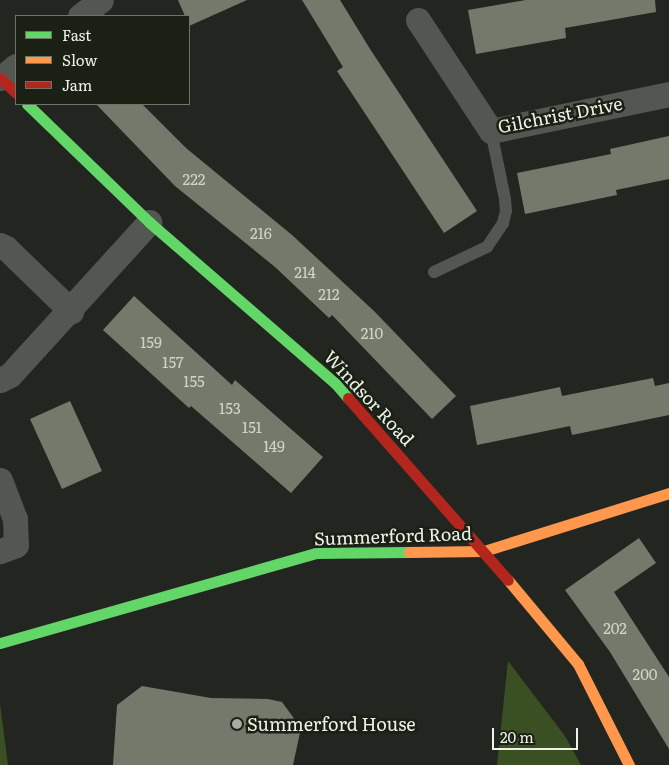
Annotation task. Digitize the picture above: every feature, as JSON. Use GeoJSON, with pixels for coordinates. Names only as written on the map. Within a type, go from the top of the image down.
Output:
{"type":"FeatureCollection","features":[{"type":"Feature","properties":{"kind":"street"},"geometry":{"type":"LineString","coordinates":[[81,15],[101,0]]}},
{"type":"Feature","properties":{"kind":"street","name":"Gilchrist Drive"},"geometry":{"type":"LineString","coordinates":[[418,20],[491,131],[669,94]]}},
{"type":"Feature","properties":{"kind":"street"},"geometry":{"type":"LineString","coordinates":[[15,67],[0,78],[15,93]]}},
{"type":"Feature","properties":{"kind":"street","name":"Windsor Road"},"geometry":{"type":"LineString","coordinates":[[28,105],[149,222],[335,383],[484,551],[578,664],[629,765]]}},
{"type":"Feature","properties":{"kind":"street"},"geometry":{"type":"LineString","coordinates":[[0,380],[10,375],[71,311],[149,222]]}},
{"type":"Feature","properties":{"kind":"street"},"geometry":{"type":"LineString","coordinates":[[0,245],[6,248],[71,311]]}},
{"type":"Feature","properties":{"kind":"street"},"geometry":{"type":"LineString","coordinates":[[0,480],[15,519],[16,545],[0,551]]}},
{"type":"Feature","properties":{"kind":"street","name":"Summerford Road"},"geometry":{"type":"LineString","coordinates":[[0,643],[315,553],[484,551],[669,493]]}},
{"type":"Feature","properties":{"kind":"lane"},"geometry":{"type":"LineString","coordinates":[[434,272],[487,246],[503,223],[506,211],[505,199],[491,131]]}},
{"type":"Feature","properties":{"kind":"green space"},"geometry":{"type":"Polygon","coordinates":[[[508,661],[565,736],[581,765],[497,765],[508,661]]]}},
{"type":"Feature","properties":{"kind":"green space"},"geometry":{"type":"Polygon","coordinates":[[[0,704],[8,765],[0,765],[0,704]]]}},
{"type":"Feature","properties":{"kind":"building"},"geometry":{"type":"Polygon","coordinates":[[[178,0],[247,0],[190,26],[190,15],[185,15],[178,0]]]}},
{"type":"Feature","properties":{"kind":"building"},"geometry":{"type":"Polygon","coordinates":[[[302,0],[340,0],[370,49],[477,211],[444,233],[337,71],[343,67],[302,0]]]}},
{"type":"Feature","properties":{"kind":"building"},"geometry":{"type":"Polygon","coordinates":[[[526,0],[655,0],[656,12],[565,28],[566,38],[476,54],[468,10],[526,0]]]}},
{"type":"Feature","properties":{"kind":"building"},"geometry":{"type":"Polygon","coordinates":[[[97,105],[143,105],[186,148],[292,235],[374,311],[456,396],[432,419],[332,315],[329,318],[275,267],[175,186],[97,105]]]}},
{"type":"Feature","properties":{"kind":"building"},"geometry":{"type":"Polygon","coordinates":[[[669,136],[669,179],[616,190],[617,195],[525,214],[517,173],[611,154],[610,149],[669,136]]]}},
{"type":"Feature","properties":{"kind":"building"},"geometry":{"type":"Polygon","coordinates":[[[134,296],[232,385],[235,380],[323,457],[291,493],[191,406],[189,408],[103,330],[134,296]]]}},
{"type":"Feature","properties":{"kind":"building"},"geometry":{"type":"Polygon","coordinates":[[[653,378],[655,386],[669,383],[669,415],[572,435],[570,426],[477,445],[470,406],[560,387],[562,396],[653,378]]]}},
{"type":"Feature","properties":{"kind":"building"},"geometry":{"type":"Polygon","coordinates":[[[70,401],[102,471],[62,489],[30,419],[70,401]]]}},
{"type":"Feature","properties":{"kind":"building"},"geometry":{"type":"Polygon","coordinates":[[[639,538],[656,563],[614,592],[669,677],[669,749],[610,652],[565,590],[639,538]]]}},
{"type":"Feature","properties":{"kind":"building","name":"Summerford House"},"geometry":{"type":"Polygon","coordinates":[[[142,686],[211,698],[268,699],[282,702],[301,728],[293,765],[113,765],[117,705],[142,686]]]}},
{"type":"Feature","properties":{"kind":"traffic: fast"},"geometry":{"type":"LineString","coordinates":[[28,105],[149,222],[335,383],[348,398]]}},
{"type":"Feature","properties":{"kind":"traffic: fast"},"geometry":{"type":"LineString","coordinates":[[0,643],[315,553],[409,552]]}},
{"type":"Feature","properties":{"kind":"traffic: slow"},"geometry":{"type":"LineString","coordinates":[[409,552],[484,551],[669,493]]}},
{"type":"Feature","properties":{"kind":"traffic: slow"},"geometry":{"type":"LineString","coordinates":[[508,580],[578,664],[629,765]]}},
{"type":"Feature","properties":{"kind":"traffic: jam"},"geometry":{"type":"LineString","coordinates":[[0,78],[15,92]]}},
{"type":"Feature","properties":{"kind":"traffic: jam"},"geometry":{"type":"LineString","coordinates":[[348,398],[508,580]]}},
{"type":"Feature","properties":{"kind":"place","name":"Summerford House"},"geometry":{"type":"Point","coordinates":[237,724]}}]}
